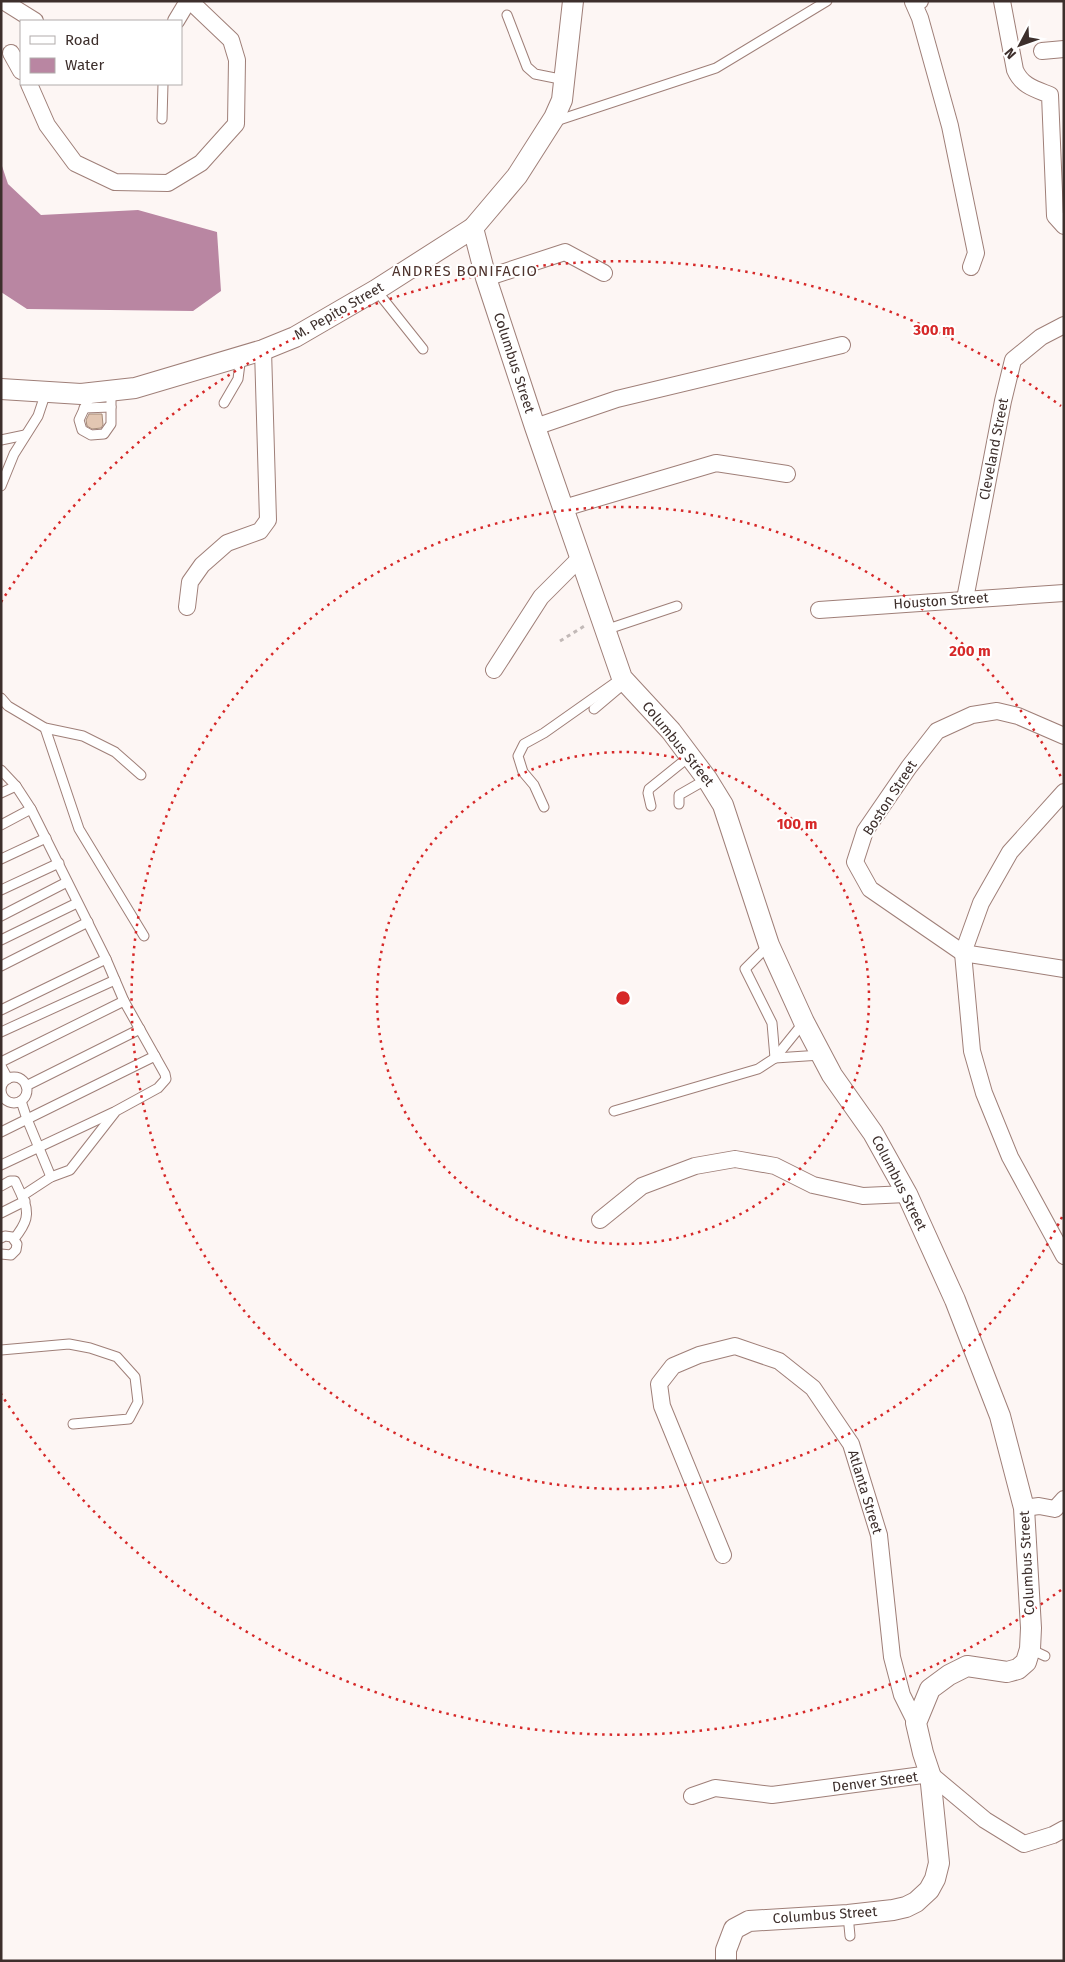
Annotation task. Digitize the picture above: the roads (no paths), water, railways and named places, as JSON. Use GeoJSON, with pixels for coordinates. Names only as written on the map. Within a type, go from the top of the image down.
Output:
{"type":"FeatureCollection","features":[{"type":"Feature","properties":{"kind":"street"},"geometry":{"type":"LineString","coordinates":[[4,1],[33,20]]}},
{"type":"Feature","properties":{"kind":"street"},"geometry":{"type":"LineString","coordinates":[[29,85],[47,125],[75,163],[115,182],[168,183],[201,163],[236,124],[237,60],[231,40],[189,1],[177,20]]}},
{"type":"Feature","properties":{"kind":"street","name":"M. Pepito Street"},"geometry":{"type":"LineString","coordinates":[[1,389],[82,394],[99,400],[263,350],[295,337],[376,290],[473,228],[517,176],[554,118],[562,100],[573,1]]}},
{"type":"Feature","properties":{"kind":"street"},"geometry":{"type":"LineString","coordinates":[[1002,1],[1015,70],[1019,80],[1025,85],[1057,96],[1055,216],[1064,226]]}},
{"type":"Feature","properties":{"kind":"street"},"geometry":{"type":"LineString","coordinates":[[915,2],[950,126],[976,253],[971,267]]}},
{"type":"Feature","properties":{"kind":"street"},"geometry":{"type":"LineString","coordinates":[[1042,51],[1064,49]]}},
{"type":"Feature","properties":{"kind":"street"},"geometry":{"type":"LineString","coordinates":[[11,53],[20,69]]}},
{"type":"Feature","properties":{"kind":"street","name":"Columbus Street"},"geometry":{"type":"LineString","coordinates":[[473,228],[486,278],[535,427],[602,623],[624,680],[671,731],[708,779],[723,805],[769,945],[804,1022],[832,1075],[873,1133],[907,1194],[955,1300],[1000,1416],[1024,1508],[1031,1628],[1038,1653],[1018,1669],[1007,1672],[967,1666],[949,1674],[930,1689],[916,1723],[930,1774],[939,1863],[935,1879],[929,1890],[916,1902],[906,1907],[848,1915],[749,1921],[734,1929],[726,1950],[726,1961]]}},
{"type":"Feature","properties":{"kind":"street"},"geometry":{"type":"LineString","coordinates":[[486,278],[565,252],[604,273]]}},
{"type":"Feature","properties":{"kind":"street","name":"Cleveland Street"},"geometry":{"type":"LineString","coordinates":[[965,599],[1003,401],[1013,360],[1041,337],[1064,324]]}},
{"type":"Feature","properties":{"kind":"street"},"geometry":{"type":"LineString","coordinates":[[535,427],[617,399],[842,345]]}},
{"type":"Feature","properties":{"kind":"street"},"geometry":{"type":"LineString","coordinates":[[187,606],[190,582],[202,565],[226,543],[260,531],[268,520],[263,350]]}},
{"type":"Feature","properties":{"kind":"street"},"geometry":{"type":"LineString","coordinates":[[564,508],[716,463],[733,464],[758,471],[787,474]]}},
{"type":"Feature","properties":{"kind":"street"},"geometry":{"type":"LineString","coordinates":[[494,670],[541,597],[580,558]]}},
{"type":"Feature","properties":{"kind":"street","name":"Houston Street"},"geometry":{"type":"LineString","coordinates":[[819,610],[1064,593]]}},
{"type":"Feature","properties":{"kind":"street","name":"Boston Street"},"geometry":{"type":"LineString","coordinates":[[963,953],[870,889],[855,862],[866,830],[909,767],[937,731],[972,715],[997,711],[1018,716],[1064,736]]}},
{"type":"Feature","properties":{"kind":"street"},"geometry":{"type":"LineString","coordinates":[[1064,792],[1010,852],[981,903],[963,953],[972,1051],[984,1093],[1010,1157],[1064,1256]]}},
{"type":"Feature","properties":{"kind":"street"},"geometry":{"type":"LineString","coordinates":[[963,953],[1064,969]]}},
{"type":"Feature","properties":{"kind":"street"},"geometry":{"type":"LineString","coordinates":[[600,1220],[642,1186],[695,1166],[735,1159],[775,1166],[813,1185],[863,1196],[907,1194]]}},
{"type":"Feature","properties":{"kind":"street","name":"Atlanta Street"},"geometry":{"type":"LineString","coordinates":[[724,1555],[662,1406],[659,1384],[673,1366],[699,1355],[735,1346],[779,1361],[814,1388],[851,1444],[879,1535],[892,1657],[902,1695],[916,1723]]}},
{"type":"Feature","properties":{"kind":"street"},"geometry":{"type":"LineString","coordinates":[[1024,1508],[1039,1506],[1055,1509],[1064,1499]]}},
{"type":"Feature","properties":{"kind":"street","name":"Denver Street"},"geometry":{"type":"LineString","coordinates":[[692,1796],[715,1788],[772,1795],[930,1774],[985,1820],[1024,1844],[1053,1836],[1064,1829]]}},
{"type":"Feature","properties":{"kind":"lane"},"geometry":{"type":"LineString","coordinates":[[554,118],[562,119],[716,68],[827,1]]}},
{"type":"Feature","properties":{"kind":"lane"},"geometry":{"type":"LineString","coordinates":[[507,15],[527,67],[535,74],[565,80]]}},
{"type":"Feature","properties":{"kind":"lane"},"geometry":{"type":"LineString","coordinates":[[162,119],[163,85]]}},
{"type":"Feature","properties":{"kind":"lane"},"geometry":{"type":"LineString","coordinates":[[376,290],[422,349]]}},
{"type":"Feature","properties":{"kind":"lane"},"geometry":{"type":"LineString","coordinates":[[224,403],[238,379],[241,356]]}},
{"type":"Feature","properties":{"kind":"lane"},"geometry":{"type":"LineString","coordinates":[[1,486],[14,454],[38,416],[46,392]]}},
{"type":"Feature","properties":{"kind":"lane"},"geometry":{"type":"LineString","coordinates":[[1,440],[25,435]]}},
{"type":"Feature","properties":{"kind":"lane"},"geometry":{"type":"LineString","coordinates":[[602,623],[677,606]]}},
{"type":"Feature","properties":{"kind":"lane"},"geometry":{"type":"LineString","coordinates":[[594,709],[624,680]]}},
{"type":"Feature","properties":{"kind":"lane"},"geometry":{"type":"LineString","coordinates":[[544,807],[534,786],[523,772],[518,756],[524,744],[544,733],[624,680]]}},
{"type":"Feature","properties":{"kind":"lane"},"geometry":{"type":"LineString","coordinates":[[1,698],[8,706],[45,728],[83,736],[115,752],[141,775]]}},
{"type":"Feature","properties":{"kind":"lane"},"geometry":{"type":"LineString","coordinates":[[45,728],[79,828],[144,936]]}},
{"type":"Feature","properties":{"kind":"lane"},"geometry":{"type":"LineString","coordinates":[[651,806],[649,789],[690,756]]}},
{"type":"Feature","properties":{"kind":"lane"},"geometry":{"type":"LineString","coordinates":[[1,1165],[116,1111],[158,1088],[166,1079],[124,1001],[106,958],[31,809],[16,786],[3,773]]}},
{"type":"Feature","properties":{"kind":"lane"},"geometry":{"type":"LineString","coordinates":[[679,804],[679,795],[708,779]]}},
{"type":"Feature","properties":{"kind":"lane"},"geometry":{"type":"LineString","coordinates":[[1,793],[16,786]]}},
{"type":"Feature","properties":{"kind":"lane"},"geometry":{"type":"LineString","coordinates":[[1,825],[31,809]]}},
{"type":"Feature","properties":{"kind":"lane"},"geometry":{"type":"LineString","coordinates":[[1,859],[46,838]]}},
{"type":"Feature","properties":{"kind":"lane"},"geometry":{"type":"LineString","coordinates":[[1,890],[59,863]]}},
{"type":"Feature","properties":{"kind":"lane"},"geometry":{"type":"LineString","coordinates":[[1,916],[67,882]]}},
{"type":"Feature","properties":{"kind":"lane"},"geometry":{"type":"LineString","coordinates":[[1,940],[77,903]]}},
{"type":"Feature","properties":{"kind":"lane"},"geometry":{"type":"LineString","coordinates":[[1,966],[88,922]]}},
{"type":"Feature","properties":{"kind":"lane"},"geometry":{"type":"LineString","coordinates":[[769,945],[745,969],[772,1023],[775,1058]]}},
{"type":"Feature","properties":{"kind":"lane"},"geometry":{"type":"LineString","coordinates":[[1,1010],[106,958]]}},
{"type":"Feature","properties":{"kind":"lane"},"geometry":{"type":"LineString","coordinates":[[1,1032],[115,980]]}},
{"type":"Feature","properties":{"kind":"lane"},"geometry":{"type":"LineString","coordinates":[[1,1062],[124,1001]]}},
{"type":"Feature","properties":{"kind":"lane"},"geometry":{"type":"LineString","coordinates":[[614,1111],[758,1069],[775,1058],[804,1022]]}},
{"type":"Feature","properties":{"kind":"lane"},"geometry":{"type":"LineString","coordinates":[[26,1086],[140,1029]]}},
{"type":"Feature","properties":{"kind":"lane"},"geometry":{"type":"LineString","coordinates":[[775,1058],[821,1054]]}},
{"type":"Feature","properties":{"kind":"lane"},"geometry":{"type":"LineString","coordinates":[[1,1132],[155,1056]]}},
{"type":"Feature","properties":{"kind":"lane"},"geometry":{"type":"LineString","coordinates":[[1,1066],[8,1079]]}},
{"type":"Feature","properties":{"kind":"lane"},"geometry":{"type":"LineString","coordinates":[[16,1078],[24,1082],[26,1086],[26,1094],[21,1101],[9,1102],[2,1097],[2,1085],[8,1079],[16,1078]]}},
{"type":"Feature","properties":{"kind":"lane"},"geometry":{"type":"LineString","coordinates":[[21,1101],[51,1177]]}},
{"type":"Feature","properties":{"kind":"lane"},"geometry":{"type":"LineString","coordinates":[[1,1213],[51,1177],[70,1170],[76,1165],[116,1111]]}},
{"type":"Feature","properties":{"kind":"lane"},"geometry":{"type":"LineString","coordinates":[[1,1186],[10,1181],[15,1181],[27,1207],[22,1229],[14,1239]]}},
{"type":"Feature","properties":{"kind":"lane"},"geometry":{"type":"LineString","coordinates":[[1,1238],[9,1236],[17,1244],[14,1253],[8,1256],[1,1254]]}},
{"type":"Feature","properties":{"kind":"lane"},"geometry":{"type":"LineString","coordinates":[[1,1350],[69,1344],[90,1348],[117,1357],[135,1377],[138,1402],[129,1420],[73,1424]]}},
{"type":"Feature","properties":{"kind":"lane"},"geometry":{"type":"LineString","coordinates":[[848,1915],[850,1936]]}},
{"type":"Feature","properties":{"kind":"water"},"geometry":{"type":"Polygon","coordinates":[[[1,163],[8,184],[41,215],[138,210],[217,232],[221,291],[193,311],[27,309],[1,292],[1,163]]]}},
{"type":"Feature","properties":{"kind":"district","name":"ANDRES BONIFACIO"},"geometry":{"type":"Point","coordinates":[465,271]}}]}
